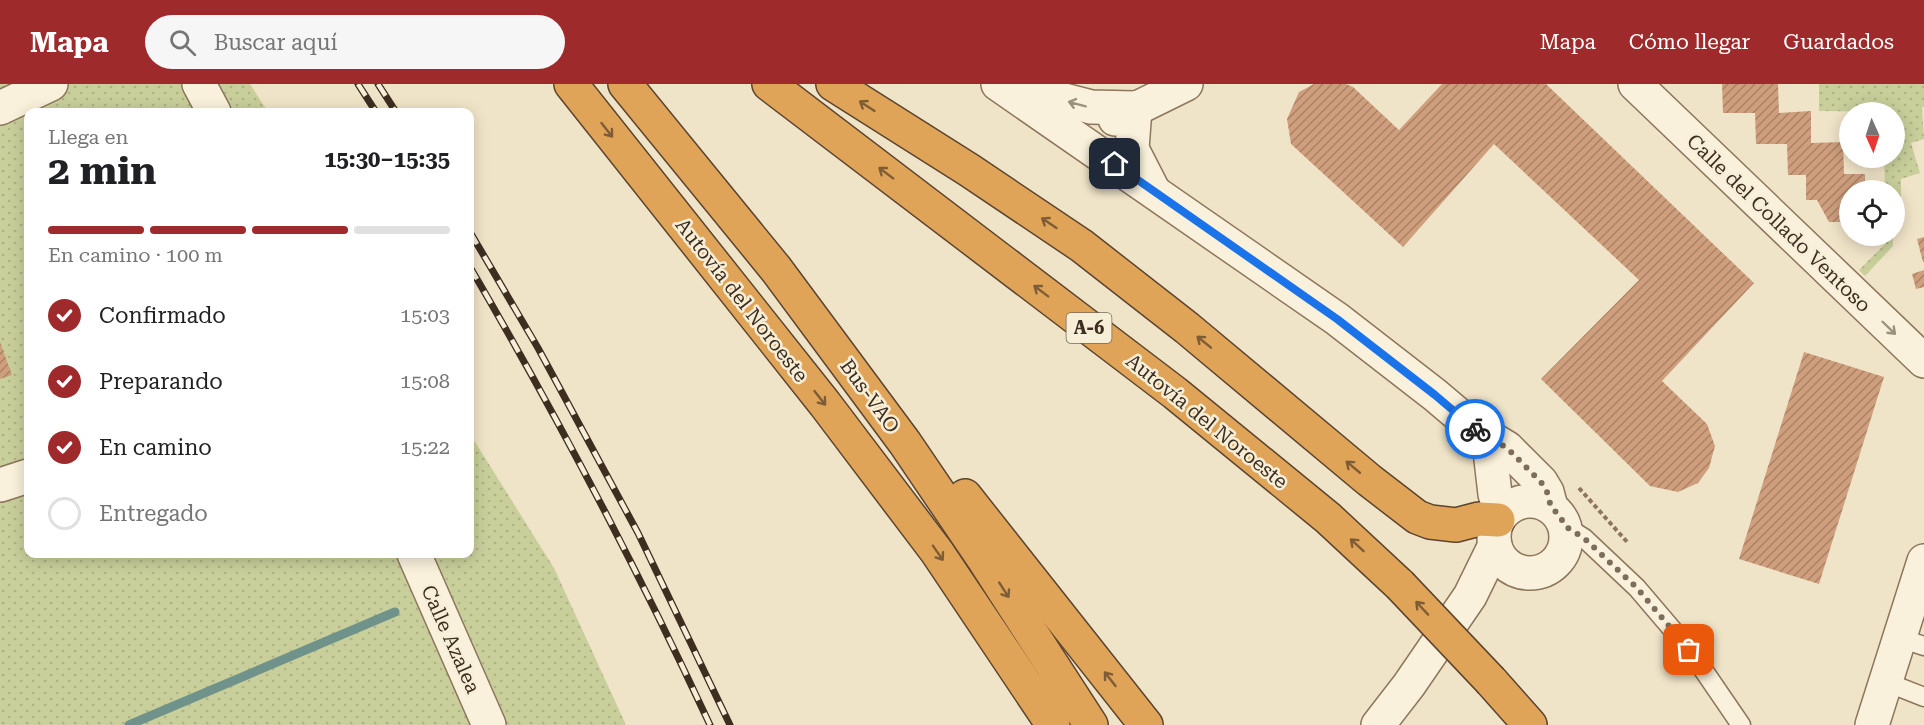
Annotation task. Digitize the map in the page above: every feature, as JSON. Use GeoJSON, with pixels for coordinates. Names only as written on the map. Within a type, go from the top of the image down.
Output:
{"type":"FeatureCollection","features":[{"type":"Feature","properties":{"kind":"highway","name":"Autovía del Noroeste"},"geometry":{"type":"LineString","coordinates":[[571,84],[825,404],[938,552],[1053,725]]}},
{"type":"Feature","properties":{"kind":"highway","name":"Bus-VAO"},"geometry":{"type":"LineString","coordinates":[[625,84],[776,269],[905,443],[990,568],[1091,725]]}},
{"type":"Feature","properties":{"kind":"highway","name":"Autovía del Noroeste"},"geometry":{"type":"LineString","coordinates":[[769,84],[1175,393],[1328,518],[1400,585],[1530,725]]}},
{"type":"Feature","properties":{"kind":"highway"},"geometry":{"type":"LineString","coordinates":[[833,84],[969,170],[1082,246],[1187,328],[1369,480],[1417,517],[1430,522],[1456,525],[1479,519],[1498,527]]}},
{"type":"Feature","properties":{"kind":"highway"},"geometry":{"type":"LineString","coordinates":[[776,269],[948,475],[1146,725]]}},
{"type":"Feature","properties":{"kind":"street"},"geometry":{"type":"LineString","coordinates":[[0,108],[51,84]]}},
{"type":"Feature","properties":{"kind":"street"},"geometry":{"type":"LineString","coordinates":[[200,84],[212,108]]}},
{"type":"Feature","properties":{"kind":"street"},"geometry":{"type":"LineString","coordinates":[[1000,84],[1337,319],[1474,428],[1507,448],[1541,482],[1566,537],[1565,548],[1560,557],[1543,571],[1522,572],[1510,567],[1502,559],[1490,451],[1474,428]]}},
{"type":"Feature","properties":{"kind":"street"},"geometry":{"type":"LineString","coordinates":[[1000,84],[1090,107],[1135,108]]}},
{"type":"Feature","properties":{"kind":"street"},"geometry":{"type":"LineString","coordinates":[[1077,138],[1186,84]]}},
{"type":"Feature","properties":{"kind":"street","name":"Calle del Collado Ventoso"},"geometry":{"type":"LineString","coordinates":[[1635,84],[1924,361]]}},
{"type":"Feature","properties":{"kind":"street"},"geometry":{"type":"LineString","coordinates":[[1135,108],[1132,149],[1153,190]]}},
{"type":"Feature","properties":{"kind":"street"},"geometry":{"type":"LineString","coordinates":[[0,485],[24,477]]}},
{"type":"Feature","properties":{"kind":"street"},"geometry":{"type":"LineString","coordinates":[[1378,725],[1409,685],[1470,596],[1507,509],[1524,501],[1543,503],[1558,517]]}},
{"type":"Feature","properties":{"kind":"street","name":"Calle Azalea"},"geometry":{"type":"LineString","coordinates":[[416,558],[489,725]]}},
{"type":"Feature","properties":{"kind":"street"},"geometry":{"type":"LineString","coordinates":[[1872,725],[1886,682],[1912,642],[1924,561]]}},
{"type":"Feature","properties":{"kind":"street"},"geometry":{"type":"LineString","coordinates":[[1470,596],[1495,582],[1522,572]]}},
{"type":"Feature","properties":{"kind":"lane"},"geometry":{"type":"LineString","coordinates":[[1558,517],[1637,588],[1689,650],[1741,725]]}},
{"type":"Feature","properties":{"kind":"lane"},"geometry":{"type":"LineString","coordinates":[[1886,682],[1924,697]]}},
{"type":"Feature","properties":{"kind":"green space"},"geometry":{"type":"Polygon","coordinates":[[[0,84],[250,84],[265,108],[24,108],[24,558],[474,558],[474,440],[554,568],[626,725],[0,725],[0,84]]]}},
{"type":"Feature","properties":{"kind":"green space"},"geometry":{"type":"Polygon","coordinates":[[[1819,84],[1924,84],[1924,107],[1922,107],[1924,139],[1911,143],[1920,173],[1901,180],[1885,180],[1884,168],[1905,168],[1905,102],[1839,102],[1839,111],[1819,111],[1819,84]]]}},
{"type":"Feature","properties":{"kind":"green space"},"geometry":{"type":"Polygon","coordinates":[[[1883,246],[1893,246],[1865,276],[1859,270],[1883,246]]]}},
{"type":"Feature","properties":{"kind":"building"},"geometry":{"type":"Polygon","coordinates":[[[1314,84],[1346,84],[1353,87],[1399,130],[1442,84],[1546,84],[1754,283],[1662,381],[1707,424],[1715,446],[1709,468],[1698,483],[1678,492],[1650,486],[1541,379],[1639,280],[1494,144],[1403,247],[1291,144],[1287,119],[1299,92],[1314,84]]]}},
{"type":"Feature","properties":{"kind":"building"},"geometry":{"type":"Polygon","coordinates":[[[1722,84],[1778,84],[1779,113],[1811,111],[1811,143],[1839,142],[1839,168],[1844,168],[1844,174],[1865,174],[1865,180],[1839,180],[1839,222],[1829,222],[1817,200],[1806,200],[1806,175],[1788,175],[1787,144],[1756,144],[1755,113],[1723,113],[1722,84]]]}},
{"type":"Feature","properties":{"kind":"building"},"geometry":{"type":"Polygon","coordinates":[[[1924,237],[1924,262],[1923,262],[1917,239],[1924,237]]]}},
{"type":"Feature","properties":{"kind":"building"},"geometry":{"type":"Polygon","coordinates":[[[1924,270],[1924,287],[1916,289],[1912,274],[1924,270]]]}},
{"type":"Feature","properties":{"kind":"building"},"geometry":{"type":"Polygon","coordinates":[[[0,342],[12,375],[0,379],[0,342]]]}},
{"type":"Feature","properties":{"kind":"building"},"geometry":{"type":"Polygon","coordinates":[[[1804,352],[1884,377],[1819,584],[1739,559],[1804,352]]]}},
{"type":"Feature","properties":{"kind":"waterway"},"geometry":{"type":"LineString","coordinates":[[129,725],[395,612]]}},
{"type":"Feature","properties":{"kind":"railway"},"geometry":{"type":"LineString","coordinates":[[358,84],[373,108]]}},
{"type":"Feature","properties":{"kind":"railway"},"geometry":{"type":"LineString","coordinates":[[378,84],[393,108]]}},
{"type":"Feature","properties":{"kind":"railway"},"geometry":{"type":"LineString","coordinates":[[474,239],[538,348],[638,533],[730,725]]}},
{"type":"Feature","properties":{"kind":"railway"},"geometry":{"type":"LineString","coordinates":[[474,274],[595,493],[710,725]]}},
{"type":"Feature","properties":{"kind":"way so far"},"geometry":{"type":"LineString","coordinates":[[1475,429],[1507,448],[1541,482],[1547,492],[1551,507],[1560,516],[1565,526],[1584,538],[1637,588],[1689,650]]}},
{"type":"Feature","properties":{"kind":"route"},"geometry":{"type":"LineString","coordinates":[[1115,164],[1337,319],[1475,429]]}}]}
